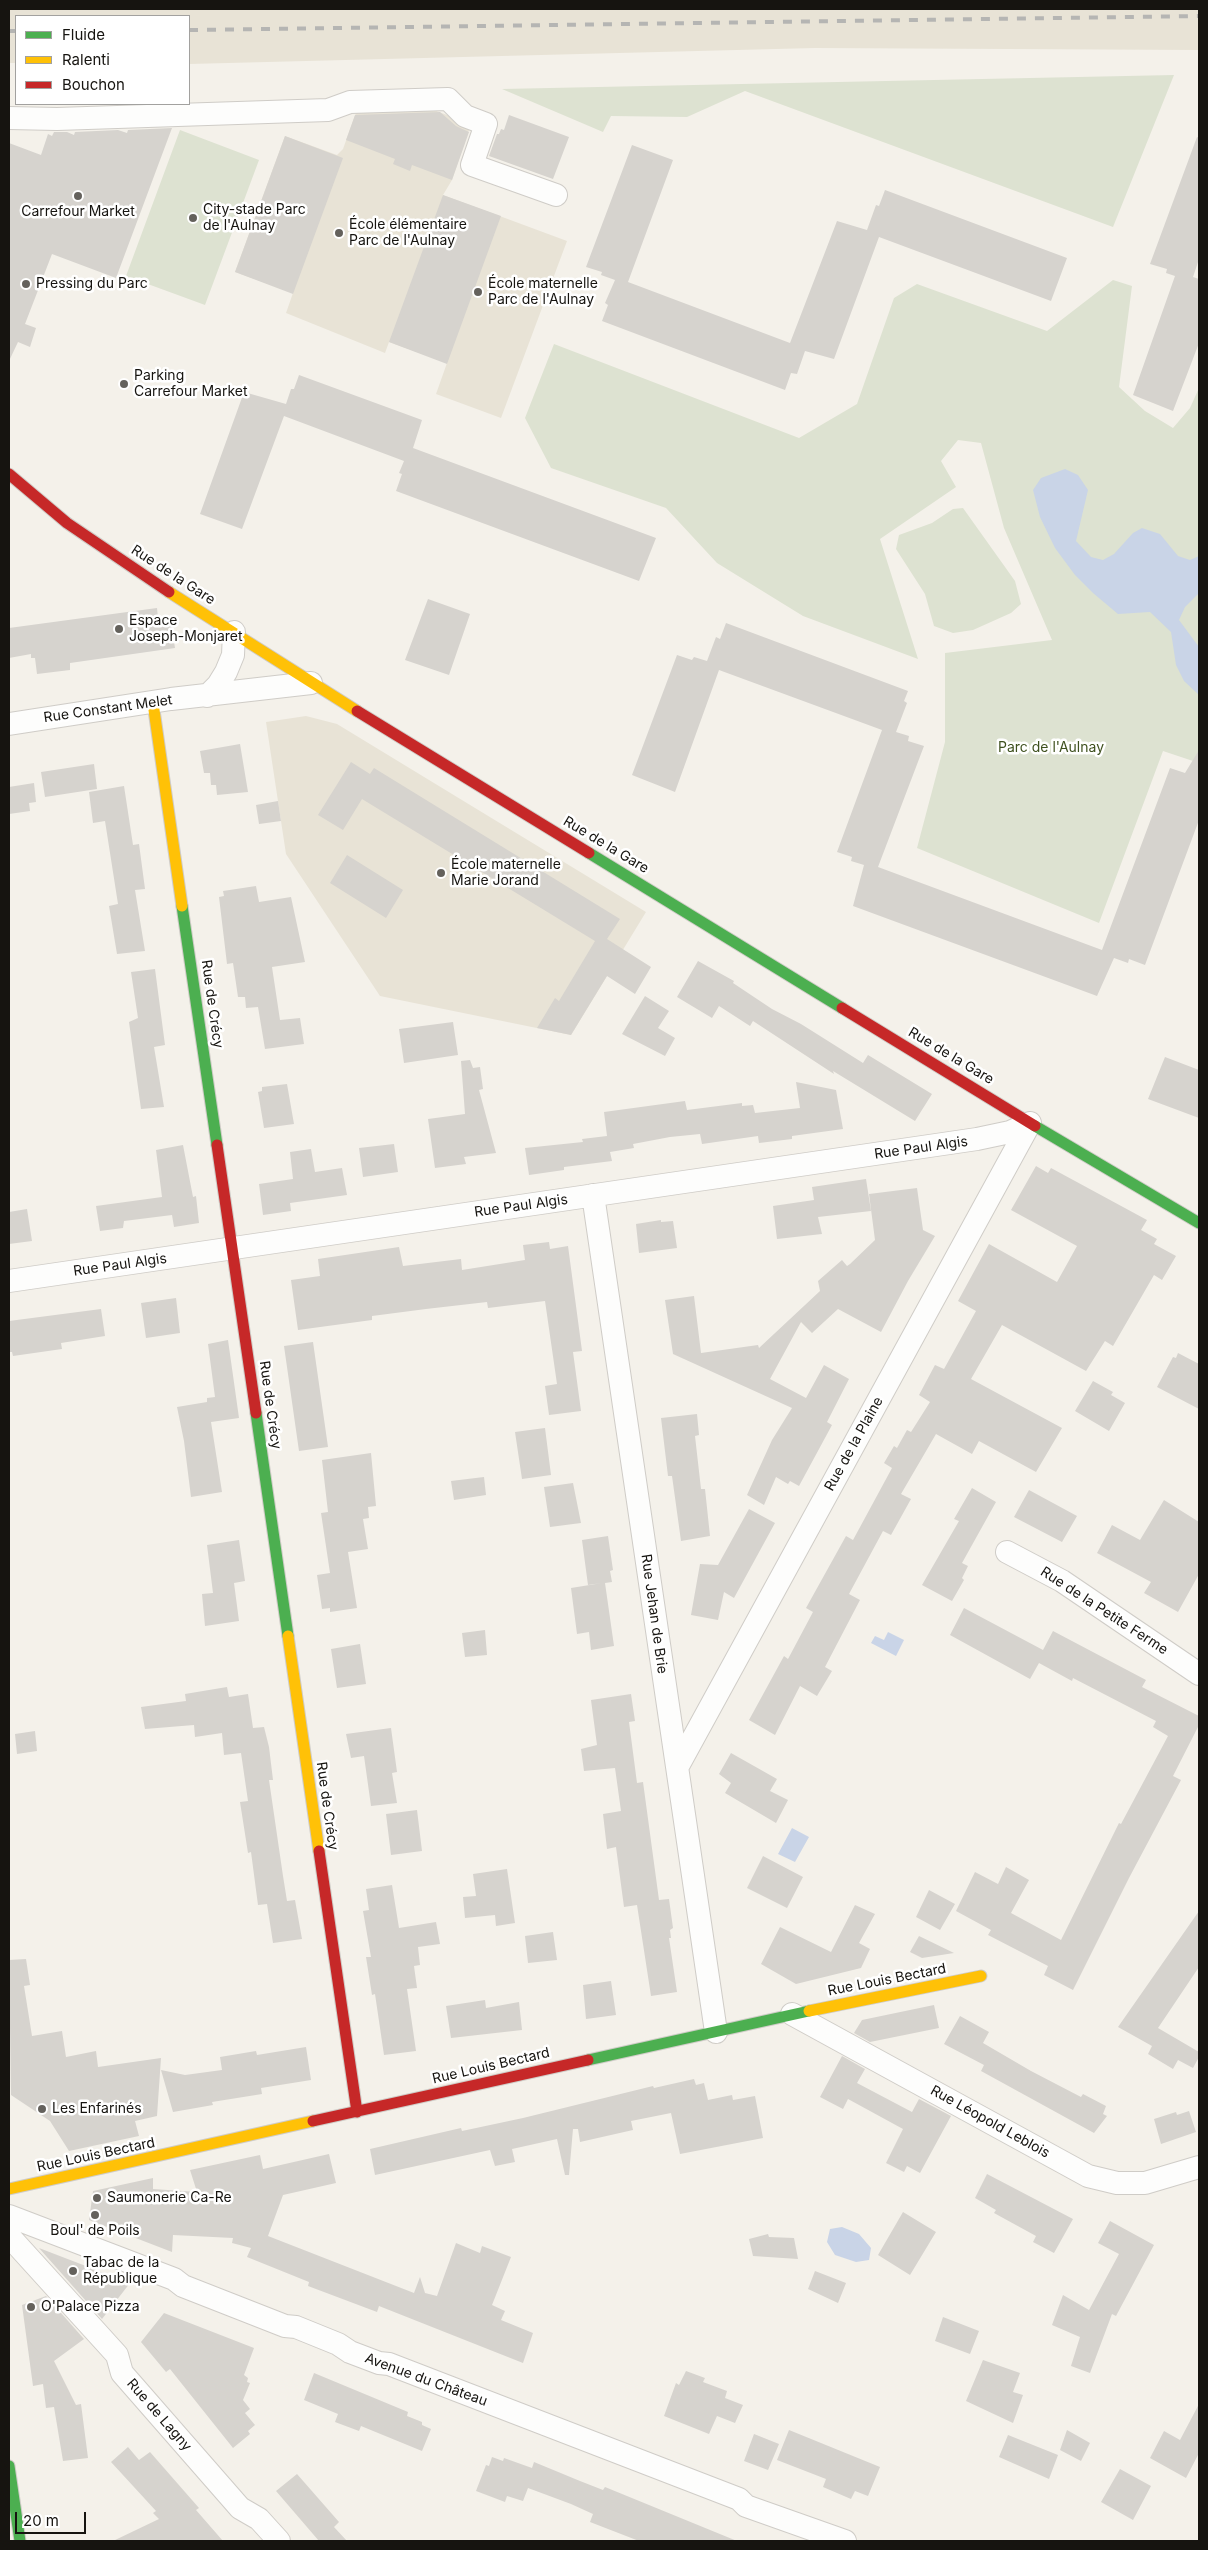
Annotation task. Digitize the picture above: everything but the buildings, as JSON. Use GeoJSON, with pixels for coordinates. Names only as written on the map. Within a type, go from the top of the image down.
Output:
{"type":"FeatureCollection","features":[{"type":"Feature","properties":{"kind":"street"},"geometry":{"type":"LineString","coordinates":[[9,118],[57,119],[328,110],[350,102],[448,99],[466,116],[486,124],[472,165],[556,195]]}},
{"type":"Feature","properties":{"kind":"street","name":"Rue de la Gare"},"geometry":{"type":"LineString","coordinates":[[9,474],[75,528],[311,683],[1030,1124],[1199,1223]]}},
{"type":"Feature","properties":{"kind":"street"},"geometry":{"type":"LineString","coordinates":[[207,696],[218,685],[226,672],[233,655],[234,632]]}},
{"type":"Feature","properties":{"kind":"street","name":"Rue Constant Melet"},"geometry":{"type":"LineString","coordinates":[[9,724],[311,683]]}},
{"type":"Feature","properties":{"kind":"street","name":"Rue de Crécy"},"geometry":{"type":"LineString","coordinates":[[153,703],[357,2112]]}},
{"type":"Feature","properties":{"kind":"street","name":"Rue Paul Algis"},"geometry":{"type":"LineString","coordinates":[[9,1281],[977,1139],[1010,1132],[1030,1124]]}},
{"type":"Feature","properties":{"kind":"street","name":"Rue de la Plaine"},"geometry":{"type":"LineString","coordinates":[[678,1766],[1030,1124]]}},
{"type":"Feature","properties":{"kind":"street","name":"Rue Jehan de Brie"},"geometry":{"type":"LineString","coordinates":[[594,1195],[665,1694],[678,1766],[716,2032]]}},
{"type":"Feature","properties":{"kind":"street","name":"Rue de la Petite Ferme"},"geometry":{"type":"LineString","coordinates":[[1007,1552],[1062,1580],[1199,1674]]}},
{"type":"Feature","properties":{"kind":"street","name":"Rue Louis Bectard"},"geometry":{"type":"LineString","coordinates":[[9,2189],[792,2014],[981,1976]]}},
{"type":"Feature","properties":{"kind":"street","name":"Rue Léopold Leblois"},"geometry":{"type":"LineString","coordinates":[[792,2014],[1088,2176],[1117,2183],[1145,2183],[1199,2167]]}},
{"type":"Feature","properties":{"kind":"street","name":"Avenue du Château"},"geometry":{"type":"LineString","coordinates":[[9,2216],[174,2280],[183,2286],[239,2308],[338,2344],[350,2352],[378,2363],[389,2364],[739,2499],[746,2506],[755,2510],[845,2541]]}},
{"type":"Feature","properties":{"kind":"street"},"geometry":{"type":"LineString","coordinates":[[33,2261],[34,2252],[41,2240],[58,2234]]}},
{"type":"Feature","properties":{"kind":"street","name":"Rue de Lagny"},"geometry":{"type":"LineString","coordinates":[[9,2236],[116,2355],[122,2374],[240,2508],[259,2519],[279,2541]]}},
{"type":"Feature","properties":{"kind":"street"},"geometry":{"type":"LineString","coordinates":[[9,2466],[20,2541]]}},
{"type":"Feature","properties":{"kind":"shaded area"},"geometry":{"type":"Polygon","coordinates":[[[9,9],[1199,9],[1199,50],[815,48],[190,64],[190,15],[15,15],[15,63],[9,63],[9,9]]]}},
{"type":"Feature","properties":{"kind":"shaded area","name":"École élémentaire Parc de l'Aulnay"},"geometry":{"type":"Polygon","coordinates":[[[415,103],[471,124],[452,180],[443,195],[567,241],[501,418],[436,394],[447,363],[389,342],[385,353],[286,313],[293,293],[235,272],[285,136],[337,155],[343,149],[358,107],[415,103]]]}},
{"type":"Feature","properties":{"kind":"shaded area","name":"École maternelle Marie Jorand"},"geometry":{"type":"Polygon","coordinates":[[[306,716],[337,724],[646,912],[571,1035],[380,996],[286,854],[266,722],[306,716]]]}},
{"type":"Feature","properties":{"kind":"green space"},"geometry":{"type":"Polygon","coordinates":[[[1174,75],[1113,227],[745,91],[687,117],[611,116],[603,132],[502,89],[1174,75]]]}},
{"type":"Feature","properties":{"kind":"green space","name":"City-stade Parc de l'Aulnay"},"geometry":{"type":"Polygon","coordinates":[[[180,130],[259,160],[205,305],[126,276],[180,130]]]}},
{"type":"Feature","properties":{"kind":"green space","name":"Parc de l'Aulnay"},"geometry":{"type":"Polygon","coordinates":[[[1113,280],[1132,286],[1119,387],[1145,411],[1173,428],[1190,408],[1199,388],[1199,763],[1163,751],[1099,923],[917,848],[945,742],[945,653],[1052,640],[1004,528],[981,443],[958,440],[941,461],[956,487],[880,539],[918,659],[803,616],[717,563],[666,508],[551,468],[525,418],[554,344],[799,438],[857,404],[894,298],[917,284],[1047,331],[1113,280]]]}},
{"type":"Feature","properties":{"kind":"green space"},"geometry":{"type":"Polygon","coordinates":[[[963,508],[1015,581],[1021,604],[1011,613],[973,630],[953,633],[934,626],[925,594],[896,549],[899,535],[932,523],[953,509],[963,508]]]}},
{"type":"Feature","properties":{"kind":"water"},"geometry":{"type":"Polygon","coordinates":[[[1065,469],[1078,475],[1088,490],[1076,541],[1091,557],[1103,560],[1114,554],[1133,533],[1142,528],[1160,534],[1178,556],[1190,560],[1199,556],[1199,593],[1185,607],[1179,620],[1199,647],[1199,695],[1184,681],[1176,665],[1171,632],[1150,612],[1118,614],[1075,575],[1055,548],[1040,517],[1033,490],[1041,478],[1065,469]]]}},
{"type":"Feature","properties":{"kind":"water"},"geometry":{"type":"Polygon","coordinates":[[[888,1632],[904,1640],[896,1656],[871,1643],[875,1636],[884,1640],[888,1632]]]}},
{"type":"Feature","properties":{"kind":"water"},"geometry":{"type":"Polygon","coordinates":[[[792,1828],[809,1837],[795,1862],[778,1854],[792,1828]]]}},
{"type":"Feature","properties":{"kind":"water"},"geometry":{"type":"Polygon","coordinates":[[[842,2227],[859,2234],[871,2248],[869,2260],[856,2262],[835,2255],[827,2242],[830,2229],[842,2227]]]}},
{"type":"Feature","properties":{"kind":"railway"},"geometry":{"type":"LineString","coordinates":[[190,30],[1199,16]]}},
{"type":"Feature","properties":{"kind":"railway"},"geometry":{"type":"LineString","coordinates":[[9,31],[15,31]]}},
{"type":"Feature","properties":{"kind":"traffic: fast"},"geometry":{"type":"LineString","coordinates":[[589,853],[842,1008]]}},
{"type":"Feature","properties":{"kind":"traffic: fast"},"geometry":{"type":"LineString","coordinates":[[182,906],[217,1145]]}},
{"type":"Feature","properties":{"kind":"traffic: fast"},"geometry":{"type":"LineString","coordinates":[[1035,1126],[1199,1223]]}},
{"type":"Feature","properties":{"kind":"traffic: fast"},"geometry":{"type":"LineString","coordinates":[[256,1413],[288,1636]]}},
{"type":"Feature","properties":{"kind":"traffic: fast"},"geometry":{"type":"LineString","coordinates":[[588,2060],[809,2011]]}},
{"type":"Feature","properties":{"kind":"traffic: fast"},"geometry":{"type":"LineString","coordinates":[[9,2466],[20,2541]]}},
{"type":"Feature","properties":{"kind":"traffic: slow"},"geometry":{"type":"LineString","coordinates":[[169,592],[357,711]]}},
{"type":"Feature","properties":{"kind":"traffic: slow"},"geometry":{"type":"LineString","coordinates":[[153,703],[182,906]]}},
{"type":"Feature","properties":{"kind":"traffic: slow"},"geometry":{"type":"LineString","coordinates":[[288,1636],[319,1851]]}},
{"type":"Feature","properties":{"kind":"traffic: slow"},"geometry":{"type":"LineString","coordinates":[[809,2011],[981,1976]]}},
{"type":"Feature","properties":{"kind":"traffic: slow"},"geometry":{"type":"LineString","coordinates":[[9,2189],[313,2121]]}},
{"type":"Feature","properties":{"kind":"traffic: jam"},"geometry":{"type":"LineString","coordinates":[[9,474],[67,523],[169,592]]}},
{"type":"Feature","properties":{"kind":"traffic: jam"},"geometry":{"type":"LineString","coordinates":[[357,711],[589,853]]}},
{"type":"Feature","properties":{"kind":"traffic: jam"},"geometry":{"type":"LineString","coordinates":[[842,1008],[1035,1126]]}},
{"type":"Feature","properties":{"kind":"traffic: jam"},"geometry":{"type":"LineString","coordinates":[[217,1145],[256,1413]]}},
{"type":"Feature","properties":{"kind":"traffic: jam"},"geometry":{"type":"LineString","coordinates":[[319,1851],[357,2112]]}},
{"type":"Feature","properties":{"kind":"traffic: jam"},"geometry":{"type":"LineString","coordinates":[[313,2121],[588,2060]]}},
{"type":"Feature","properties":{"kind":"place","name":"Carrefour Market"},"geometry":{"type":"Point","coordinates":[78,196]}},
{"type":"Feature","properties":{"kind":"place","name":"City-stade Parc de l'Aulnay"},"geometry":{"type":"Point","coordinates":[193,218]}},
{"type":"Feature","properties":{"kind":"place","name":"École élémentaire Parc de l'Aulnay"},"geometry":{"type":"Point","coordinates":[339,233]}},
{"type":"Feature","properties":{"kind":"place","name":"Pressing du Parc"},"geometry":{"type":"Point","coordinates":[26,284]}},
{"type":"Feature","properties":{"kind":"place","name":"École maternelle Parc de l'Aulnay"},"geometry":{"type":"Point","coordinates":[478,292]}},
{"type":"Feature","properties":{"kind":"place","name":"Parking Carrefour Market"},"geometry":{"type":"Point","coordinates":[124,384]}},
{"type":"Feature","properties":{"kind":"place","name":"Espace Joseph-Monjaret"},"geometry":{"type":"Point","coordinates":[119,629]}},
{"type":"Feature","properties":{"kind":"place","name":"École maternelle Marie Jorand"},"geometry":{"type":"Point","coordinates":[441,873]}},
{"type":"Feature","properties":{"kind":"place","name":"Les Enfarinés"},"geometry":{"type":"Point","coordinates":[42,2109]}},
{"type":"Feature","properties":{"kind":"place","name":"Saumonerie Ca-Re"},"geometry":{"type":"Point","coordinates":[97,2198]}},
{"type":"Feature","properties":{"kind":"place","name":"Boul' de Poils"},"geometry":{"type":"Point","coordinates":[95,2215]}},
{"type":"Feature","properties":{"kind":"place","name":"Tabac de la République"},"geometry":{"type":"Point","coordinates":[73,2271]}},
{"type":"Feature","properties":{"kind":"place","name":"O'Palace Pizza"},"geometry":{"type":"Point","coordinates":[31,2307]}}]}
